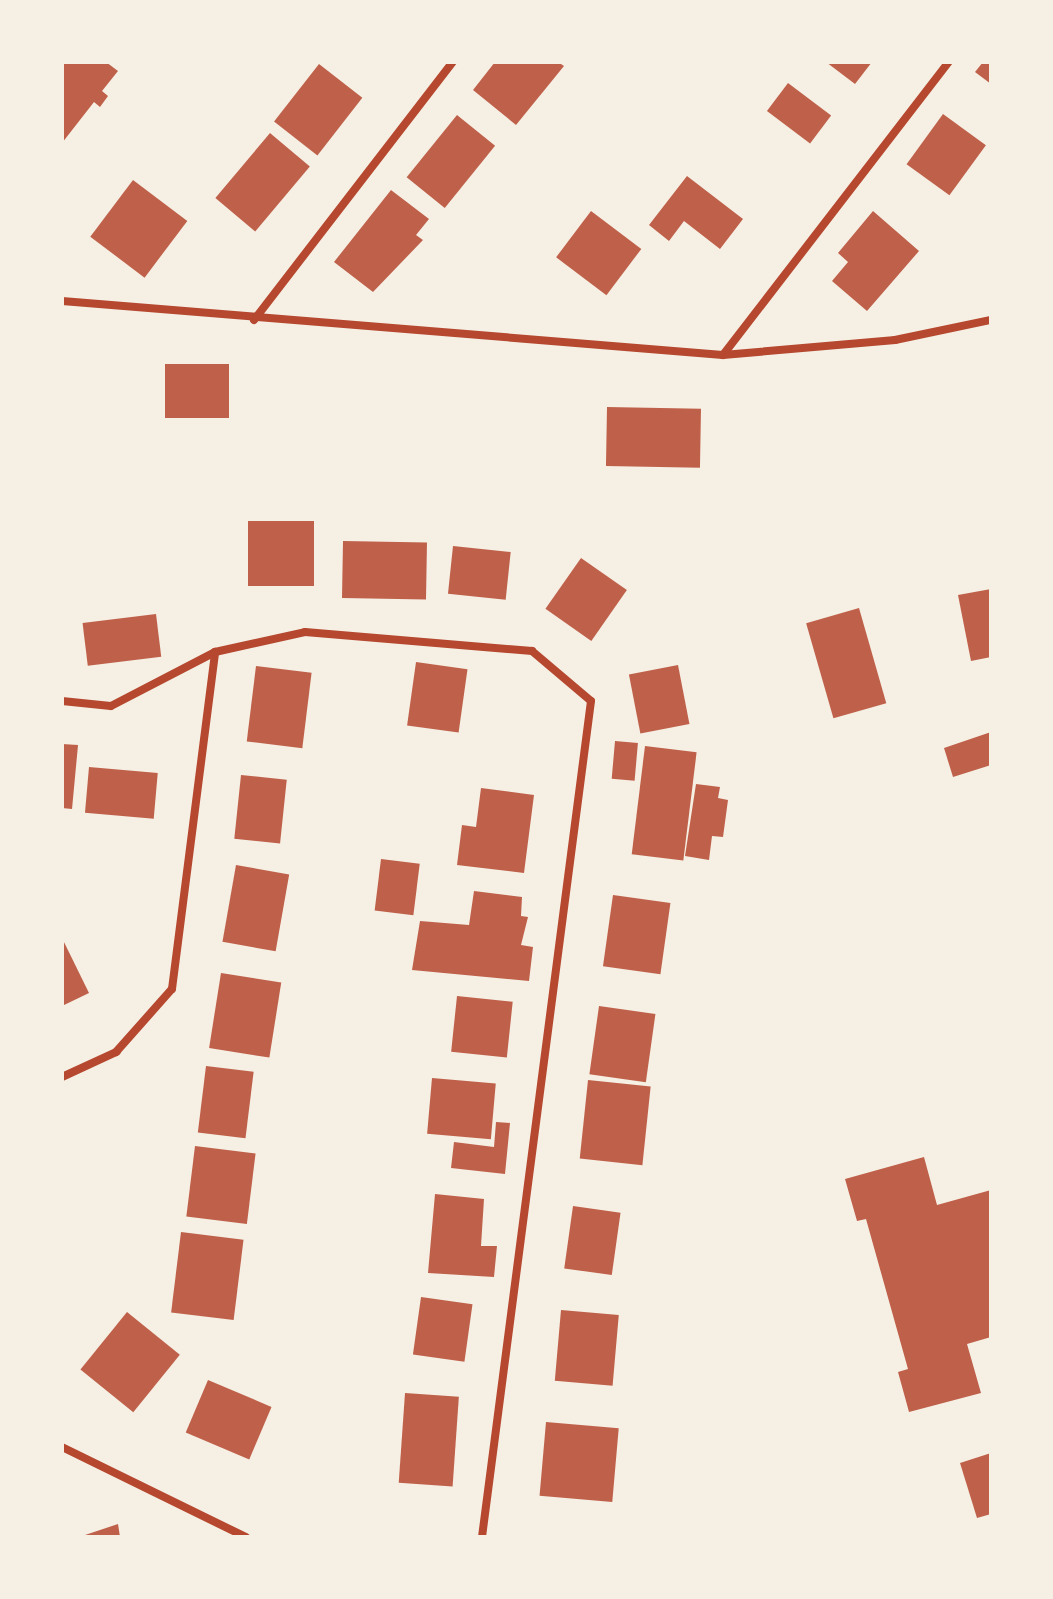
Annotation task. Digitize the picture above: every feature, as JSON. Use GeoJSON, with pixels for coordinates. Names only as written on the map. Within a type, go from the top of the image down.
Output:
{"type":"FeatureCollection","features":[{"type":"Feature","properties":{"kind":"street"},"geometry":{"type":"LineString","coordinates":[[254,320],[453,62]]}},
{"type":"Feature","properties":{"kind":"street"},"geometry":{"type":"LineString","coordinates":[[723,355],[949,62]]}},
{"type":"Feature","properties":{"kind":"street"},"geometry":{"type":"LineString","coordinates":[[62,301],[254,320],[723,355],[895,340],[991,320]]}},
{"type":"Feature","properties":{"kind":"street"},"geometry":{"type":"LineString","coordinates":[[62,701],[111,706],[215,652],[305,632],[532,651],[591,701],[482,1537]]}},
{"type":"Feature","properties":{"kind":"street"},"geometry":{"type":"LineString","coordinates":[[62,1077],[116,1052],[172,989],[215,652]]}},
{"type":"Feature","properties":{"kind":"street"},"geometry":{"type":"LineString","coordinates":[[62,1447],[246,1537]]}},
{"type":"Feature","properties":{"kind":"building"},"geometry":{"type":"Polygon","coordinates":[[[62,62],[106,62],[118,71],[102,91],[108,96],[100,107],[94,102],[62,143],[62,62]]]}},
{"type":"Feature","properties":{"kind":"building"},"geometry":{"type":"Polygon","coordinates":[[[495,62],[558,62],[564,66],[516,125],[473,90],[495,62]]]}},
{"type":"Feature","properties":{"kind":"building"},"geometry":{"type":"Polygon","coordinates":[[[826,62],[872,62],[855,84],[826,62]]]}},
{"type":"Feature","properties":{"kind":"building"},"geometry":{"type":"Polygon","coordinates":[[[983,62],[991,62],[991,84],[975,72],[983,62]]]}},
{"type":"Feature","properties":{"kind":"building"},"geometry":{"type":"Polygon","coordinates":[[[319,64],[362,98],[317,155],[274,122],[319,64]]]}},
{"type":"Feature","properties":{"kind":"building"},"geometry":{"type":"Polygon","coordinates":[[[788,83],[831,115],[810,143],[767,111],[788,83]]]}},
{"type":"Feature","properties":{"kind":"building"},"geometry":{"type":"Polygon","coordinates":[[[943,114],[986,145],[949,195],[907,164],[943,114]]]}},
{"type":"Feature","properties":{"kind":"building"},"geometry":{"type":"Polygon","coordinates":[[[457,115],[495,146],[445,208],[407,177],[457,115]]]}},
{"type":"Feature","properties":{"kind":"building"},"geometry":{"type":"Polygon","coordinates":[[[270,133],[310,166],[255,232],[215,198],[270,133]]]}},
{"type":"Feature","properties":{"kind":"building"},"geometry":{"type":"Polygon","coordinates":[[[687,176],[743,219],[720,249],[684,221],[669,241],[649,225],[687,176]]]}},
{"type":"Feature","properties":{"kind":"building"},"geometry":{"type":"Polygon","coordinates":[[[133,180],[187,221],[145,278],[90,237],[133,180]]]}},
{"type":"Feature","properties":{"kind":"building"},"geometry":{"type":"Polygon","coordinates":[[[391,190],[429,219],[416,235],[423,240],[373,292],[334,262],[391,190]]]}},
{"type":"Feature","properties":{"kind":"building"},"geometry":{"type":"Polygon","coordinates":[[[591,211],[641,249],[606,295],[556,257],[591,211]]]}},
{"type":"Feature","properties":{"kind":"building"},"geometry":{"type":"Polygon","coordinates":[[[873,211],[919,251],[867,311],[832,281],[848,262],[838,253],[873,211]]]}},
{"type":"Feature","properties":{"kind":"building"},"geometry":{"type":"Polygon","coordinates":[[[165,364],[229,364],[229,418],[165,418],[165,364]]]}},
{"type":"Feature","properties":{"kind":"building"},"geometry":{"type":"Polygon","coordinates":[[[607,407],[701,409],[700,468],[606,466],[607,407]]]}},
{"type":"Feature","properties":{"kind":"building"},"geometry":{"type":"Polygon","coordinates":[[[248,521],[314,521],[314,586],[248,586],[248,521]]]}},
{"type":"Feature","properties":{"kind":"building"},"geometry":{"type":"Polygon","coordinates":[[[343,541],[427,542],[426,599],[342,598],[343,541]]]}},
{"type":"Feature","properties":{"kind":"building"},"geometry":{"type":"Polygon","coordinates":[[[453,546],[511,552],[506,600],[448,594],[453,546]]]}},
{"type":"Feature","properties":{"kind":"building"},"geometry":{"type":"Polygon","coordinates":[[[581,558],[627,590],[591,641],[545,609],[581,558]]]}},
{"type":"Feature","properties":{"kind":"building"},"geometry":{"type":"Polygon","coordinates":[[[991,589],[991,657],[971,661],[958,595],[991,589]]]}},
{"type":"Feature","properties":{"kind":"building"},"geometry":{"type":"Polygon","coordinates":[[[859,608],[886,703],[833,718],[806,623],[859,608]]]}},
{"type":"Feature","properties":{"kind":"building"},"geometry":{"type":"Polygon","coordinates":[[[156,614],[161,657],[88,666],[83,623],[156,614]]]}},
{"type":"Feature","properties":{"kind":"building"},"geometry":{"type":"Polygon","coordinates":[[[416,662],[467,669],[459,733],[407,725],[416,662]]]}},
{"type":"Feature","properties":{"kind":"building"},"geometry":{"type":"Polygon","coordinates":[[[678,665],[689,724],[640,733],[629,675],[678,665]]]}},
{"type":"Feature","properties":{"kind":"building"},"geometry":{"type":"Polygon","coordinates":[[[256,666],[312,673],[302,748],[247,741],[256,666]]]}},
{"type":"Feature","properties":{"kind":"building"},"geometry":{"type":"Polygon","coordinates":[[[991,732],[991,765],[953,777],[944,748],[991,732]]]}},
{"type":"Feature","properties":{"kind":"building"},"geometry":{"type":"Polygon","coordinates":[[[615,741],[638,743],[635,781],[612,779],[615,741]]]}},
{"type":"Feature","properties":{"kind":"building"},"geometry":{"type":"Polygon","coordinates":[[[62,744],[78,745],[72,809],[62,808],[62,744]]]}},
{"type":"Feature","properties":{"kind":"building"},"geometry":{"type":"Polygon","coordinates":[[[645,746],[697,752],[683,861],[632,854],[645,746]]]}},
{"type":"Feature","properties":{"kind":"building"},"geometry":{"type":"Polygon","coordinates":[[[89,767],[158,773],[154,819],[85,813],[89,767]]]}},
{"type":"Feature","properties":{"kind":"building"},"geometry":{"type":"Polygon","coordinates":[[[241,775],[287,780],[280,843],[234,839],[241,775]]]}},
{"type":"Feature","properties":{"kind":"building"},"geometry":{"type":"Polygon","coordinates":[[[696,784],[720,787],[718,798],[728,800],[723,837],[712,836],[709,860],[685,856],[696,784]]]}},
{"type":"Feature","properties":{"kind":"building"},"geometry":{"type":"Polygon","coordinates":[[[481,788],[534,795],[524,873],[457,865],[462,825],[476,827],[481,788]]]}},
{"type":"Feature","properties":{"kind":"building"},"geometry":{"type":"Polygon","coordinates":[[[381,859],[420,864],[413,915],[375,911],[381,859]]]}},
{"type":"Feature","properties":{"kind":"building"},"geometry":{"type":"Polygon","coordinates":[[[236,865],[289,874],[276,951],[222,942],[236,865]]]}},
{"type":"Feature","properties":{"kind":"building"},"geometry":{"type":"Polygon","coordinates":[[[474,891],[522,897],[521,916],[528,917],[521,945],[533,947],[529,981],[412,970],[420,921],[469,925],[474,891]]]}},
{"type":"Feature","properties":{"kind":"building"},"geometry":{"type":"Polygon","coordinates":[[[613,895],[670,903],[660,974],[603,966],[613,895]]]}},
{"type":"Feature","properties":{"kind":"building"},"geometry":{"type":"Polygon","coordinates":[[[62,938],[89,993],[62,1006],[62,938]]]}},
{"type":"Feature","properties":{"kind":"building"},"geometry":{"type":"Polygon","coordinates":[[[221,973],[281,983],[269,1058],[209,1048],[221,973]]]}},
{"type":"Feature","properties":{"kind":"building"},"geometry":{"type":"Polygon","coordinates":[[[457,996],[513,1002],[507,1058],[451,1052],[457,996]]]}},
{"type":"Feature","properties":{"kind":"building"},"geometry":{"type":"Polygon","coordinates":[[[599,1006],[655,1014],[646,1082],[589,1074],[599,1006]]]}},
{"type":"Feature","properties":{"kind":"building"},"geometry":{"type":"Polygon","coordinates":[[[206,1066],[254,1072],[245,1138],[198,1133],[206,1066]]]}},
{"type":"Feature","properties":{"kind":"building"},"geometry":{"type":"Polygon","coordinates":[[[432,1078],[496,1084],[491,1139],[427,1134],[432,1078]]]}},
{"type":"Feature","properties":{"kind":"building"},"geometry":{"type":"Polygon","coordinates":[[[588,1080],[651,1087],[642,1165],[580,1159],[588,1080]]]}},
{"type":"Feature","properties":{"kind":"building"},"geometry":{"type":"Polygon","coordinates":[[[496,1122],[510,1123],[505,1174],[451,1168],[454,1142],[494,1147],[496,1122]]]}},
{"type":"Feature","properties":{"kind":"building"},"geometry":{"type":"Polygon","coordinates":[[[195,1146],[256,1153],[247,1224],[186,1216],[195,1146]]]}},
{"type":"Feature","properties":{"kind":"building"},"geometry":{"type":"Polygon","coordinates":[[[924,1157],[937,1205],[991,1190],[991,1337],[967,1344],[981,1393],[909,1412],[898,1372],[908,1369],[866,1219],[857,1221],[845,1179],[924,1157]]]}},
{"type":"Feature","properties":{"kind":"building"},"geometry":{"type":"Polygon","coordinates":[[[435,1194],[484,1199],[481,1246],[497,1246],[494,1277],[428,1273],[435,1194]]]}},
{"type":"Feature","properties":{"kind":"building"},"geometry":{"type":"Polygon","coordinates":[[[573,1206],[621,1213],[612,1275],[564,1268],[573,1206]]]}},
{"type":"Feature","properties":{"kind":"building"},"geometry":{"type":"Polygon","coordinates":[[[181,1232],[244,1240],[234,1320],[171,1312],[181,1232]]]}},
{"type":"Feature","properties":{"kind":"building"},"geometry":{"type":"Polygon","coordinates":[[[421,1297],[472,1304],[464,1362],[413,1354],[421,1297]]]}},
{"type":"Feature","properties":{"kind":"building"},"geometry":{"type":"Polygon","coordinates":[[[561,1310],[619,1315],[613,1386],[555,1381],[561,1310]]]}},
{"type":"Feature","properties":{"kind":"building"},"geometry":{"type":"Polygon","coordinates":[[[127,1312],[180,1355],[133,1412],[80,1370],[127,1312]]]}},
{"type":"Feature","properties":{"kind":"building"},"geometry":{"type":"Polygon","coordinates":[[[208,1380],[272,1407],[249,1459],[186,1432],[208,1380]]]}},
{"type":"Feature","properties":{"kind":"building"},"geometry":{"type":"Polygon","coordinates":[[[405,1393],[459,1397],[453,1487],[399,1483],[405,1393]]]}},
{"type":"Feature","properties":{"kind":"building"},"geometry":{"type":"Polygon","coordinates":[[[546,1422],[619,1428],[612,1502],[540,1496],[546,1422]]]}},
{"type":"Feature","properties":{"kind":"building"},"geometry":{"type":"Polygon","coordinates":[[[991,1453],[991,1514],[977,1518],[960,1463],[991,1453]]]}},
{"type":"Feature","properties":{"kind":"building"},"geometry":{"type":"Polygon","coordinates":[[[118,1524],[120,1537],[82,1537],[82,1536],[118,1524]]]}}]}
